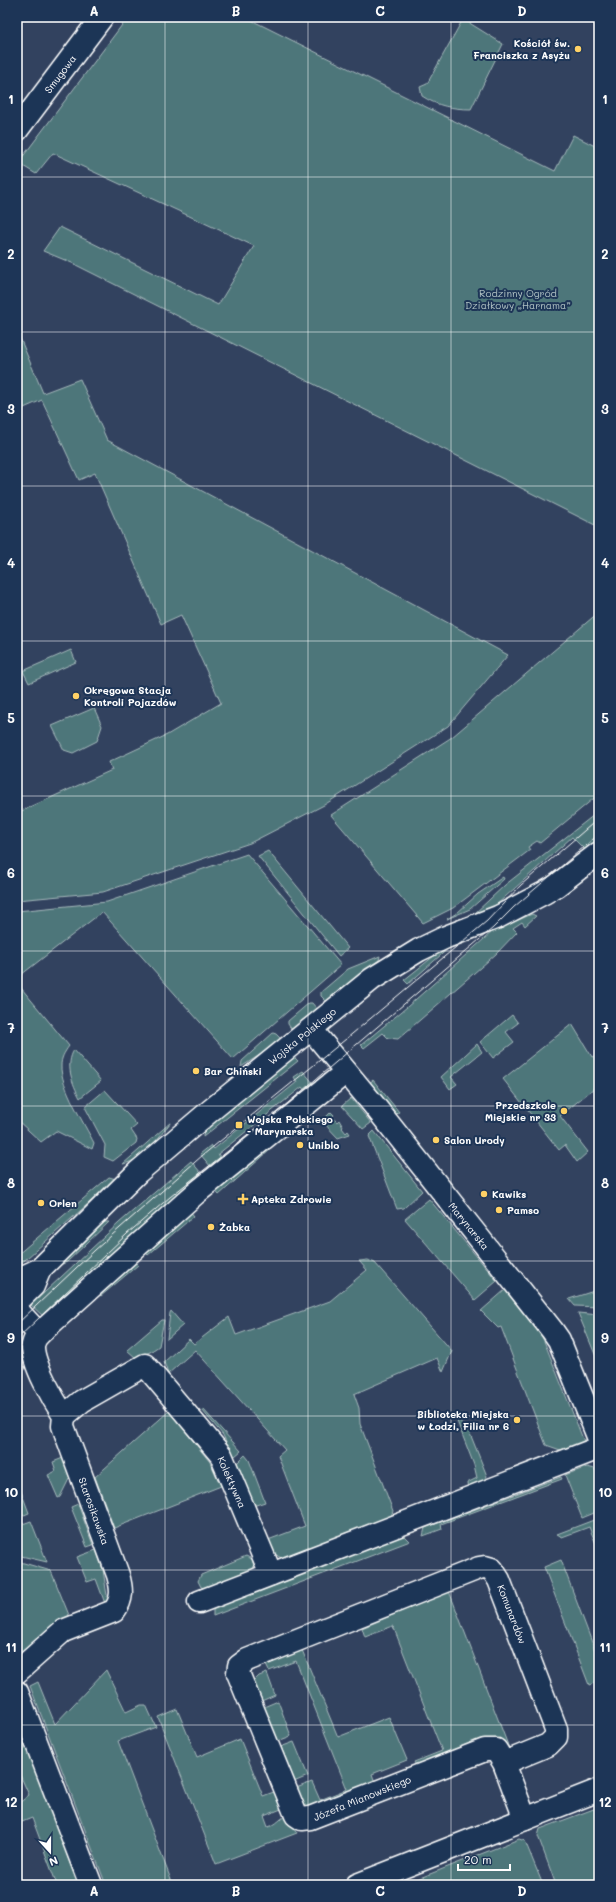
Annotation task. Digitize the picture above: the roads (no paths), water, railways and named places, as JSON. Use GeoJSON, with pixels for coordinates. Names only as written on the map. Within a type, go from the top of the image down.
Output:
{"type":"FeatureCollection","features":[{"type":"Feature","properties":{"kind":"street","name":"Smugowa"},"geometry":{"type":"LineString","coordinates":[[17,130],[102,17]]}},
{"type":"Feature","properties":{"kind":"street","name":"Wojska Polskiego"},"geometry":{"type":"LineString","coordinates":[[17,1280],[40,1269],[138,1172],[210,1110],[372,979],[394,964],[446,937],[498,917],[532,900],[556,886],[599,853]]}},
{"type":"Feature","properties":{"kind":"street","name":"Marynarska"},"geometry":{"type":"LineString","coordinates":[[311,1029],[552,1330],[559,1340],[599,1439]]}},
{"type":"Feature","properties":{"kind":"street"},"geometry":{"type":"LineString","coordinates":[[17,1310],[39,1334],[195,1194],[346,1072]]}},
{"type":"Feature","properties":{"kind":"street","name":"Wojska Polskiego"},"geometry":{"type":"LineString","coordinates":[[17,1302],[33,1286],[40,1269]]}},
{"type":"Feature","properties":{"kind":"street","name":"Starosikawska"},"geometry":{"type":"LineString","coordinates":[[17,1672],[63,1631],[114,1611],[122,1596],[118,1575],[63,1426],[64,1416],[48,1390],[35,1355],[33,1346],[39,1334]]}},
{"type":"Feature","properties":{"kind":"street","name":"Kolektywna"},"geometry":{"type":"LineString","coordinates":[[64,1416],[82,1401],[145,1365],[221,1455],[271,1574]]}},
{"type":"Feature","properties":{"kind":"street"},"geometry":{"type":"LineString","coordinates":[[199,1602],[599,1448]]}},
{"type":"Feature","properties":{"kind":"street","name":"Komunardów"},"geometry":{"type":"LineString","coordinates":[[239,1666],[246,1660],[435,1585],[479,1568],[489,1568],[496,1574],[499,1580],[556,1729],[556,1737],[548,1745],[504,1763]]}},
{"type":"Feature","properties":{"kind":"street","name":"Józefa Mianowskiego"},"geometry":{"type":"LineString","coordinates":[[239,1666],[238,1673],[240,1680],[296,1815],[302,1820],[484,1750],[496,1750],[504,1763]]}},
{"type":"Feature","properties":{"kind":"street"},"geometry":{"type":"LineString","coordinates":[[17,1692],[91,1885]]}},
{"type":"Feature","properties":{"kind":"street"},"geometry":{"type":"LineString","coordinates":[[504,1763],[525,1819]]}},
{"type":"Feature","properties":{"kind":"street"},"geometry":{"type":"LineString","coordinates":[[357,1885],[599,1790]]}},
{"type":"Feature","properties":{"kind":"tram line"},"geometry":{"type":"LineString","coordinates":[[17,1324],[95,1250],[203,1155],[346,1039],[487,921],[521,885],[599,818]]}},
{"type":"Feature","properties":{"kind":"tram line"},"geometry":{"type":"LineString","coordinates":[[17,1339],[127,1234],[170,1197],[281,1109],[493,928],[514,907],[599,834]]}},
{"type":"Feature","properties":{"kind":"place","name":"Kościół św. Franciszka z Asyżu"},"geometry":{"type":"Point","coordinates":[578,49]}},
{"type":"Feature","properties":{"kind":"place","name":"Okręgowa Stacja Kontroli Pojazdów"},"geometry":{"type":"Point","coordinates":[76,696]}},
{"type":"Feature","properties":{"kind":"place","name":"Bar Chiński"},"geometry":{"type":"Point","coordinates":[196,1071]}},
{"type":"Feature","properties":{"kind":"place","name":"Przedszkole Miejskie nr 33"},"geometry":{"type":"Point","coordinates":[564,1111]}},
{"type":"Feature","properties":{"kind":"place","name":"Wojska Polskiego - Marynarska"},"geometry":{"type":"Point","coordinates":[239,1125]}},
{"type":"Feature","properties":{"kind":"place","name":"Salon Urody"},"geometry":{"type":"Point","coordinates":[436,1140]}},
{"type":"Feature","properties":{"kind":"place","name":"Uniblo"},"geometry":{"type":"Point","coordinates":[300,1145]}},
{"type":"Feature","properties":{"kind":"place","name":"Kawiks"},"geometry":{"type":"Point","coordinates":[484,1194]}},
{"type":"Feature","properties":{"kind":"place","name":"Apteka Zdrowie"},"geometry":{"type":"Point","coordinates":[243,1199]}},
{"type":"Feature","properties":{"kind":"place","name":"Orlen"},"geometry":{"type":"Point","coordinates":[41,1203]}},
{"type":"Feature","properties":{"kind":"place","name":"Pamso"},"geometry":{"type":"Point","coordinates":[499,1210]}},
{"type":"Feature","properties":{"kind":"place","name":"Żabka"},"geometry":{"type":"Point","coordinates":[211,1227]}},
{"type":"Feature","properties":{"kind":"place","name":"Biblioteka Miejska w Łodzi, Filia nr 6"},"geometry":{"type":"Point","coordinates":[517,1420]}},
{"type":"Feature","properties":{"kind":"park label","name":"Rodzinny Ogród Działkowy „Harnama”"},"geometry":{"type":"Point","coordinates":[518,298]}}]}
